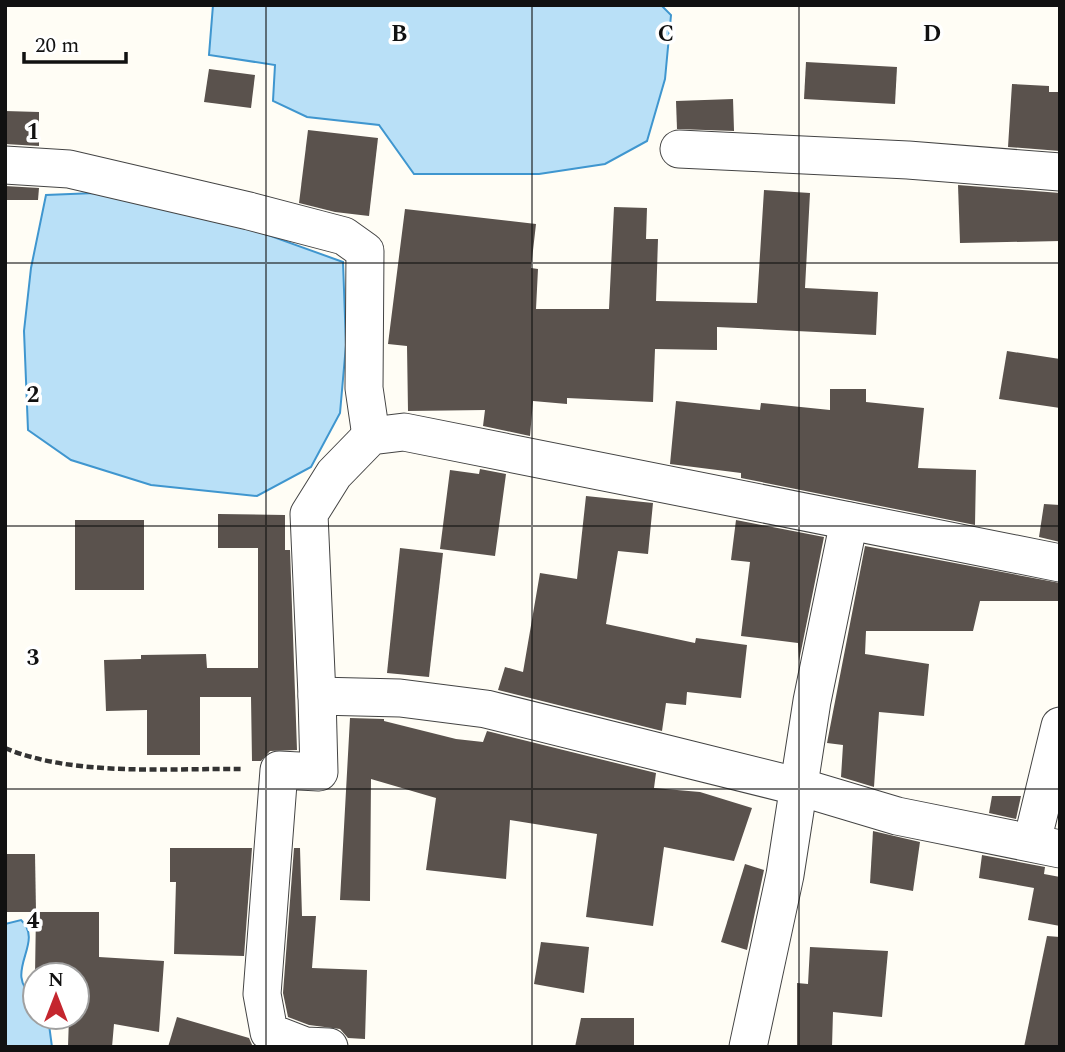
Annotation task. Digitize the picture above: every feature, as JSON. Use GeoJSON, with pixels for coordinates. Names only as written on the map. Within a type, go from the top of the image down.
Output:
{"type":"FeatureCollection","features":[{"type":"Feature","properties":{"kind":"street"},"geometry":{"type":"LineString","coordinates":[[679,149],[897,159],[1060,172]]}},
{"type":"Feature","properties":{"kind":"street"},"geometry":{"type":"LineString","coordinates":[[5,165],[69,169],[250,211],[344,236],[365,251],[364,388],[371,436]]}},
{"type":"Feature","properties":{"kind":"street"},"geometry":{"type":"LineString","coordinates":[[329,1047],[305,1046],[269,1032],[262,994],[279,770],[319,772],[309,514],[334,474],[371,436],[404,432],[1060,563]]}},
{"type":"Feature","properties":{"kind":"street"},"geometry":{"type":"LineString","coordinates":[[748,1047],[785,875],[812,701],[849,521]]}},
{"type":"Feature","properties":{"kind":"street"},"geometry":{"type":"LineString","coordinates":[[317,696],[400,698],[486,709],[800,788],[897,816],[1046,845],[1060,726]]}},
{"type":"Feature","properties":{"kind":"path"},"geometry":{"type":"LineString","coordinates":[[5,748],[27,758],[88,766],[279,770]]}},
{"type":"Feature","properties":{"kind":"water"},"geometry":{"type":"Polygon","coordinates":[[[213,5],[661,5],[671,15],[665,79],[647,141],[605,164],[539,174],[414,174],[379,125],[307,117],[273,101],[275,65],[209,55],[213,5]]]}},
{"type":"Feature","properties":{"kind":"water"},"geometry":{"type":"Polygon","coordinates":[[[95,193],[243,226],[343,262],[346,345],[340,413],[311,467],[257,496],[151,485],[71,460],[28,430],[24,331],[31,268],[46,195],[95,193]]]}},
{"type":"Feature","properties":{"kind":"water"},"geometry":{"type":"Polygon","coordinates":[[[21,920],[29,938],[24,961],[21,961],[21,1031],[50,1031],[52,1047],[5,1047],[5,924],[21,920]]]}},
{"type":"Feature","properties":{"kind":"building"},"geometry":{"type":"Polygon","coordinates":[[[806,62],[897,67],[895,104],[804,99],[806,62]]]}},
{"type":"Feature","properties":{"kind":"building"},"geometry":{"type":"Polygon","coordinates":[[[209,69],[255,75],[251,108],[204,102],[209,69]]]}},
{"type":"Feature","properties":{"kind":"building"},"geometry":{"type":"Polygon","coordinates":[[[1012,84],[1049,86],[1049,92],[1060,92],[1060,151],[1008,147],[1012,84]]]}},
{"type":"Feature","properties":{"kind":"building"},"geometry":{"type":"Polygon","coordinates":[[[733,99],[734,131],[677,129],[676,101],[733,99]]]}},
{"type":"Feature","properties":{"kind":"building"},"geometry":{"type":"Polygon","coordinates":[[[5,111],[39,112],[39,146],[5,144],[5,111]]]}},
{"type":"Feature","properties":{"kind":"building"},"geometry":{"type":"Polygon","coordinates":[[[308,130],[378,138],[369,216],[335,212],[299,203],[308,130]]]}},
{"type":"Feature","properties":{"kind":"building"},"geometry":{"type":"Polygon","coordinates":[[[958,185],[1060,193],[1060,241],[960,243],[958,185]]]}},
{"type":"Feature","properties":{"kind":"building"},"geometry":{"type":"Polygon","coordinates":[[[5,186],[39,188],[38,200],[5,200],[5,186]]]}},
{"type":"Feature","properties":{"kind":"building"},"geometry":{"type":"Polygon","coordinates":[[[764,190],[810,193],[805,288],[878,292],[876,335],[717,327],[717,350],[655,349],[653,402],[567,398],[567,404],[533,401],[530,436],[483,426],[485,410],[408,411],[407,346],[388,344],[405,209],[536,224],[531,268],[538,269],[536,309],[609,309],[614,207],[647,208],[646,239],[658,239],[656,301],[757,303],[764,190]]]}},
{"type":"Feature","properties":{"kind":"building"},"geometry":{"type":"Polygon","coordinates":[[[1007,351],[1060,359],[1060,408],[999,399],[1007,351]]]}},
{"type":"Feature","properties":{"kind":"building"},"geometry":{"type":"Polygon","coordinates":[[[830,389],[866,389],[866,402],[924,408],[918,468],[976,470],[975,525],[741,478],[741,473],[670,464],[676,401],[760,410],[761,403],[830,410],[830,389]]]}},
{"type":"Feature","properties":{"kind":"building"},"geometry":{"type":"Polygon","coordinates":[[[480,469],[506,474],[495,556],[440,549],[450,470],[479,474],[480,469]]]}},
{"type":"Feature","properties":{"kind":"building"},"geometry":{"type":"Polygon","coordinates":[[[586,496],[653,503],[648,554],[618,551],[606,624],[695,643],[696,638],[747,645],[741,698],[687,692],[686,705],[666,703],[662,731],[498,690],[505,667],[523,672],[540,573],[577,579],[586,496]]]}},
{"type":"Feature","properties":{"kind":"building"},"geometry":{"type":"Polygon","coordinates":[[[1044,504],[1060,505],[1060,542],[1039,537],[1044,504]]]}},
{"type":"Feature","properties":{"kind":"building"},"geometry":{"type":"Polygon","coordinates":[[[218,514],[285,515],[285,550],[290,550],[297,750],[270,751],[261,761],[252,761],[251,697],[200,697],[200,755],[147,755],[147,710],[106,711],[104,660],[141,659],[141,655],[206,654],[207,668],[258,668],[258,548],[218,548],[218,514]]]}},
{"type":"Feature","properties":{"kind":"building"},"geometry":{"type":"Polygon","coordinates":[[[75,520],[144,520],[144,590],[75,590],[75,520]]]}},
{"type":"Feature","properties":{"kind":"building"},"geometry":{"type":"Polygon","coordinates":[[[736,520],[824,537],[799,661],[798,643],[741,636],[750,562],[731,560],[736,520]]]}},
{"type":"Feature","properties":{"kind":"building"},"geometry":{"type":"Polygon","coordinates":[[[865,546],[1060,583],[1060,601],[980,601],[973,631],[866,631],[865,654],[929,664],[924,716],[879,712],[874,787],[841,777],[843,745],[827,743],[865,546]]]}},
{"type":"Feature","properties":{"kind":"building"},"geometry":{"type":"Polygon","coordinates":[[[400,548],[443,553],[429,677],[387,673],[400,548]]]}},
{"type":"Feature","properties":{"kind":"building"},"geometry":{"type":"Polygon","coordinates":[[[350,718],[384,719],[456,739],[483,742],[487,731],[656,773],[654,788],[700,792],[752,808],[734,861],[664,847],[653,926],[586,917],[597,834],[510,820],[506,879],[426,870],[436,798],[371,779],[370,901],[340,900],[350,718]]]}},
{"type":"Feature","properties":{"kind":"building"},"geometry":{"type":"Polygon","coordinates":[[[992,796],[1021,796],[1016,819],[989,813],[992,796]]]}},
{"type":"Feature","properties":{"kind":"building"},"geometry":{"type":"Polygon","coordinates":[[[873,831],[920,842],[913,891],[870,883],[873,831]]]}},
{"type":"Feature","properties":{"kind":"building"},"geometry":{"type":"Polygon","coordinates":[[[170,848],[252,848],[244,956],[174,954],[176,882],[170,882],[170,848]]]}},
{"type":"Feature","properties":{"kind":"building"},"geometry":{"type":"Polygon","coordinates":[[[294,848],[300,848],[302,916],[316,916],[312,968],[367,970],[365,1039],[348,1038],[340,1029],[309,1025],[288,1017],[283,993],[294,848]]]}},
{"type":"Feature","properties":{"kind":"building"},"geometry":{"type":"Polygon","coordinates":[[[5,854],[35,854],[36,912],[5,912],[5,854]]]}},
{"type":"Feature","properties":{"kind":"building"},"geometry":{"type":"Polygon","coordinates":[[[982,855],[1045,867],[1044,874],[1060,877],[1060,926],[1028,920],[1034,888],[979,878],[982,855]]]}},
{"type":"Feature","properties":{"kind":"building"},"geometry":{"type":"Polygon","coordinates":[[[745,864],[764,870],[747,950],[721,942],[745,864]]]}},
{"type":"Feature","properties":{"kind":"building"},"geometry":{"type":"Polygon","coordinates":[[[36,912],[99,912],[99,957],[164,961],[159,1032],[114,1024],[112,1047],[68,1047],[69,1031],[91,1031],[91,961],[35,961],[36,912]]]}},
{"type":"Feature","properties":{"kind":"building"},"geometry":{"type":"Polygon","coordinates":[[[1047,936],[1060,937],[1060,1047],[1024,1047],[1047,936]]]}},
{"type":"Feature","properties":{"kind":"building"},"geometry":{"type":"Polygon","coordinates":[[[541,942],[589,947],[584,993],[534,984],[541,942]]]}},
{"type":"Feature","properties":{"kind":"building"},"geometry":{"type":"Polygon","coordinates":[[[810,947],[888,951],[882,1017],[833,1012],[832,1047],[797,1047],[797,983],[808,984],[810,947]]]}},
{"type":"Feature","properties":{"kind":"building"},"geometry":{"type":"Polygon","coordinates":[[[177,1017],[249,1038],[253,1047],[168,1047],[177,1017]]]}},
{"type":"Feature","properties":{"kind":"building"},"geometry":{"type":"Polygon","coordinates":[[[581,1018],[634,1018],[634,1047],[575,1047],[581,1018]]]}}]}
